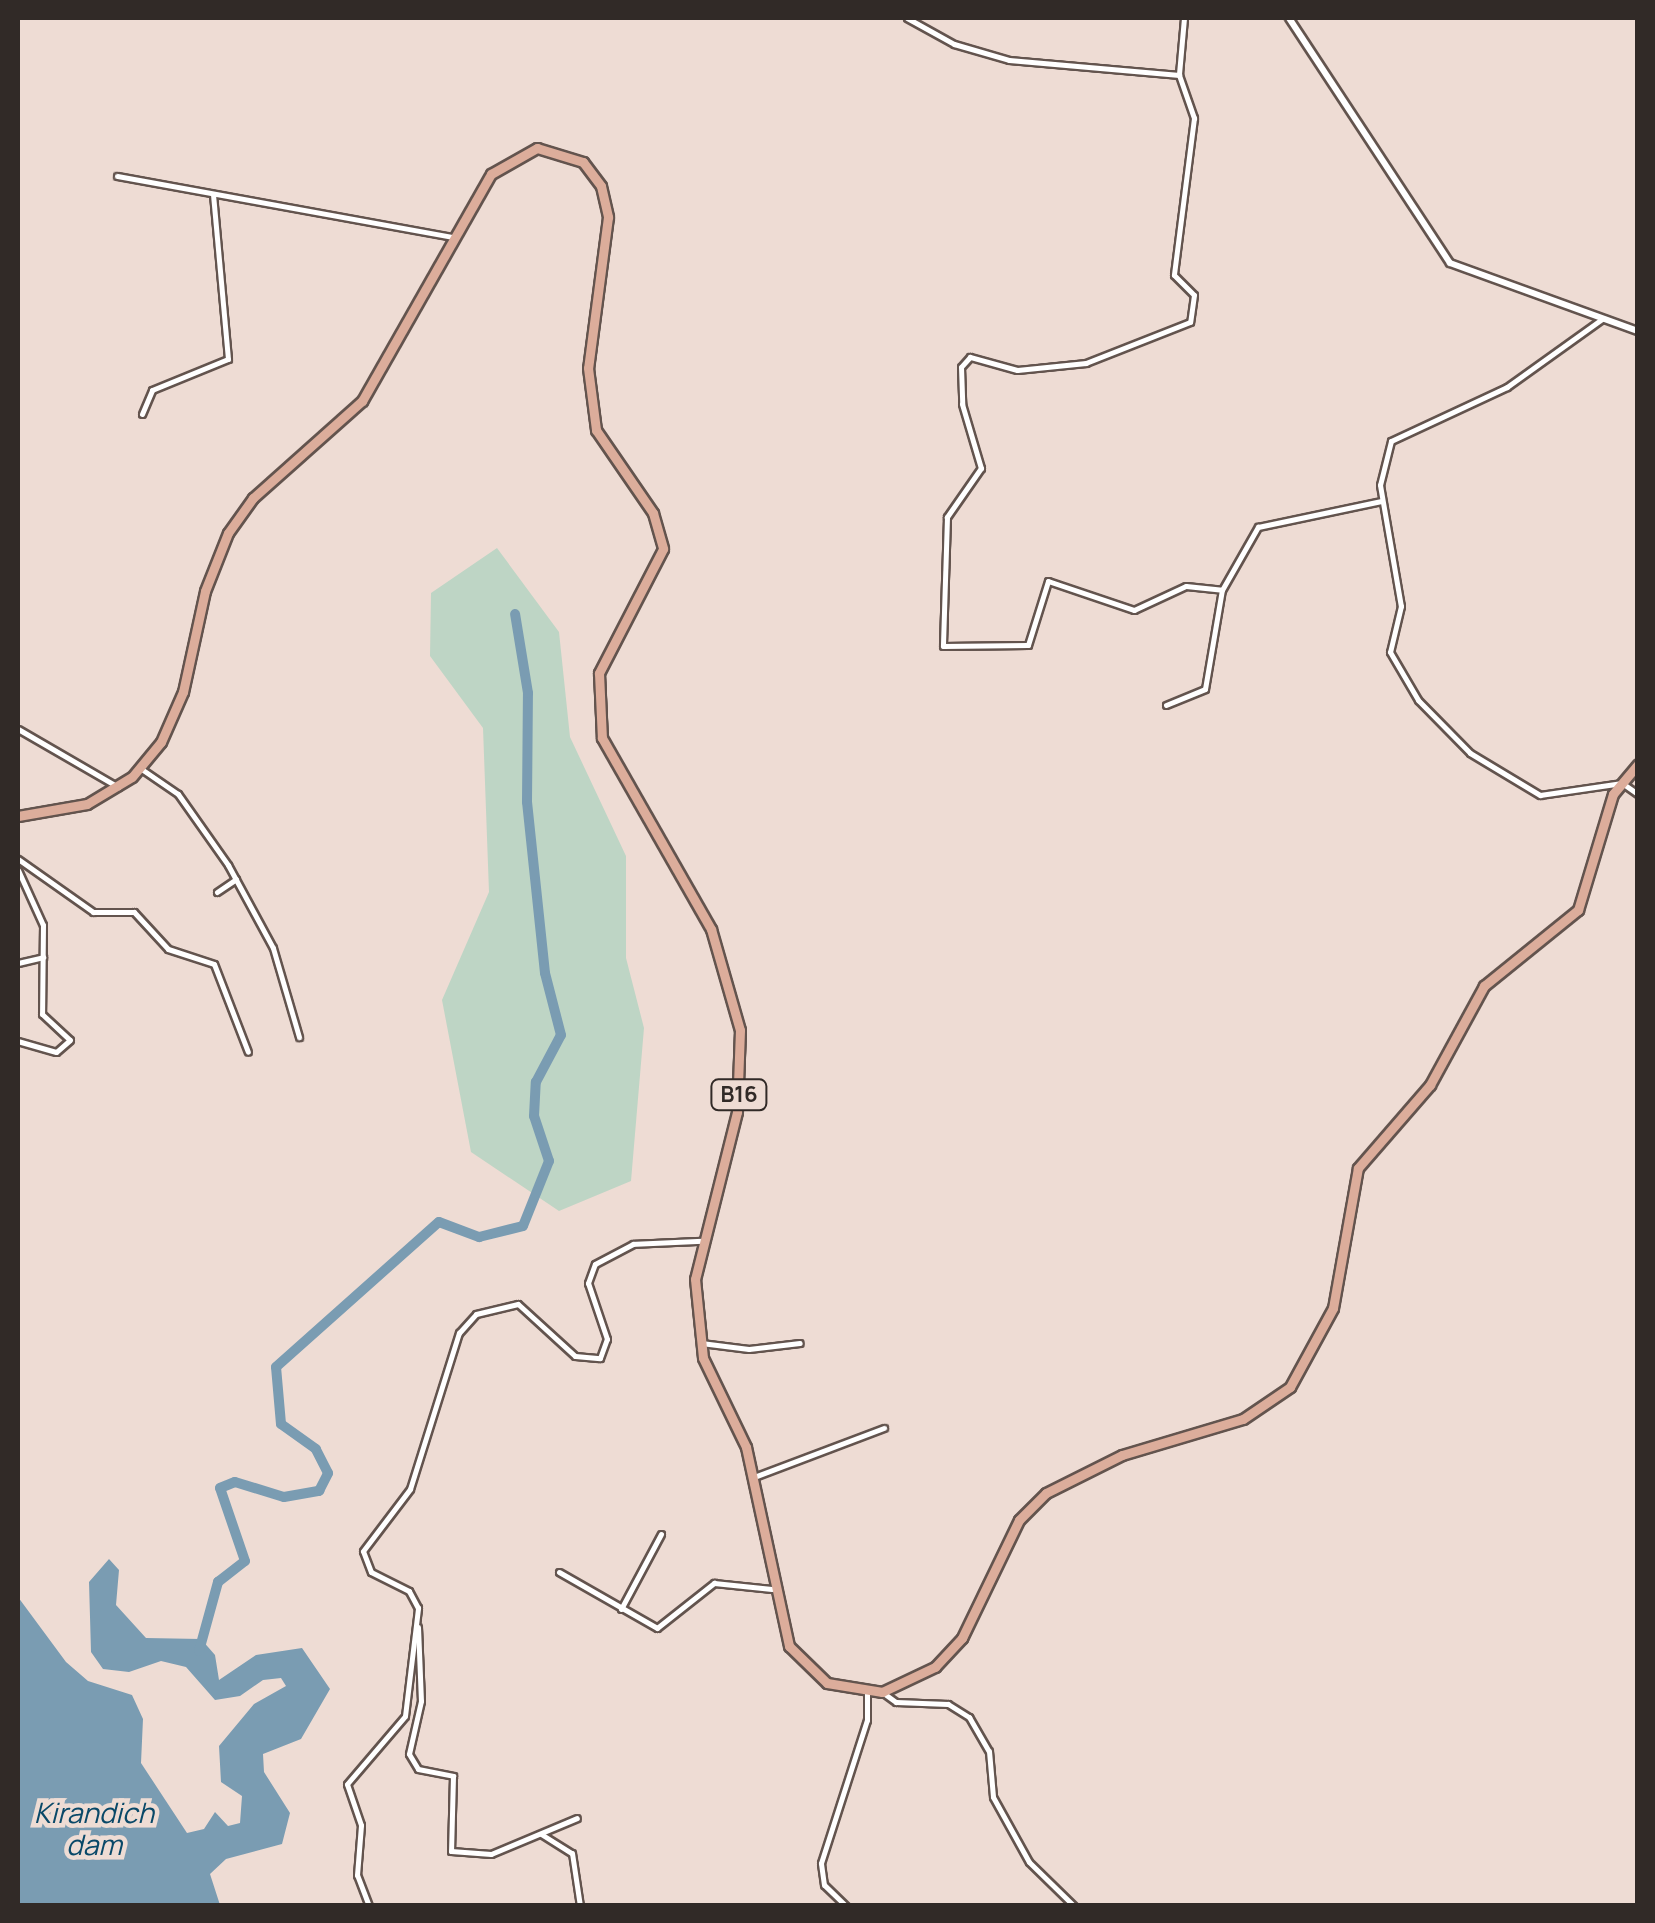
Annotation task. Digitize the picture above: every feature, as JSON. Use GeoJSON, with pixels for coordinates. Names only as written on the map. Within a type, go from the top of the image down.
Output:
{"type":"FeatureCollection","features":[{"type":"Feature","properties":{"kind":"main road","name":"B16"},"geometry":{"type":"LineString","coordinates":[[18,816],[70,810],[119,788],[140,768],[178,707],[228,533],[253,498],[362,401],[491,174],[537,148],[574,155],[606,201],[591,404],[606,452],[653,512],[662,549],[650,584],[606,651],[600,728],[721,951],[740,1030],[737,1112],[700,1241],[701,1343],[754,1477],[781,1630],[808,1673],[867,1692],[882,1692],[935,1667],[962,1638],[1019,1520],[1046,1493],[1122,1455],[1243,1419],[1290,1388],[1332,1308],[1358,1168],[1430,1085],[1484,986],[1578,910],[1622,783],[1638,764]]}},
{"type":"Feature","properties":{"kind":"street"},"geometry":{"type":"LineString","coordinates":[[907,18],[940,38],[1009,60],[1179,75]]}},
{"type":"Feature","properties":{"kind":"street"},"geometry":{"type":"LineString","coordinates":[[1184,18],[1179,75],[1190,92],[1194,133],[1174,275],[1194,295],[1195,314],[1178,330],[1086,363],[1017,370],[964,360],[962,404],[981,468],[947,516],[943,646],[1028,646],[1048,581],[1134,610],[1186,586],[1222,590]]}},
{"type":"Feature","properties":{"kind":"street"},"geometry":{"type":"LineString","coordinates":[[1289,18],[1450,263],[1638,330]]}},
{"type":"Feature","properties":{"kind":"street"},"geometry":{"type":"LineString","coordinates":[[118,176],[454,237]]}},
{"type":"Feature","properties":{"kind":"street"},"geometry":{"type":"LineString","coordinates":[[142,414],[152,390],[228,359],[213,195]]}},
{"type":"Feature","properties":{"kind":"street"},"geometry":{"type":"LineString","coordinates":[[1603,318],[1507,386],[1396,435],[1382,462],[1381,501],[1401,606],[1390,652],[1418,700],[1470,754],[1540,795],[1622,783],[1638,794]]}},
{"type":"Feature","properties":{"kind":"street"},"geometry":{"type":"LineString","coordinates":[[1166,705],[1205,688],[1222,590],[1258,526],[1381,501]]}},
{"type":"Feature","properties":{"kind":"street"},"geometry":{"type":"LineString","coordinates":[[18,728],[119,788]]}},
{"type":"Feature","properties":{"kind":"street"},"geometry":{"type":"LineString","coordinates":[[140,768],[188,804],[236,879],[285,977],[299,1037]]}},
{"type":"Feature","properties":{"kind":"street"},"geometry":{"type":"LineString","coordinates":[[18,858],[93,912],[134,912],[168,950],[214,964],[248,1052]]}},
{"type":"Feature","properties":{"kind":"street"},"geometry":{"type":"LineString","coordinates":[[18,870],[40,912],[44,957],[42,1014],[69,1043],[50,1052],[18,1042]]}},
{"type":"Feature","properties":{"kind":"street"},"geometry":{"type":"LineString","coordinates":[[217,892],[236,879]]}},
{"type":"Feature","properties":{"kind":"street"},"geometry":{"type":"LineString","coordinates":[[18,964],[44,957]]}},
{"type":"Feature","properties":{"kind":"street"},"geometry":{"type":"LineString","coordinates":[[577,1818],[491,1854],[449,1848],[456,1827],[453,1776],[418,1769],[410,1754],[421,1701],[414,1596],[371,1572],[363,1551],[410,1490],[462,1326],[492,1307],[518,1304],[575,1356],[600,1358],[606,1339],[588,1283],[595,1264],[633,1244],[700,1241]]}},
{"type":"Feature","properties":{"kind":"street"},"geometry":{"type":"LineString","coordinates":[[701,1343],[749,1350],[800,1343]]}},
{"type":"Feature","properties":{"kind":"street"},"geometry":{"type":"LineString","coordinates":[[754,1477],[884,1428]]}},
{"type":"Feature","properties":{"kind":"street"},"geometry":{"type":"LineString","coordinates":[[621,1609],[660,1534]]}},
{"type":"Feature","properties":{"kind":"street"},"geometry":{"type":"LineString","coordinates":[[559,1572],[658,1628],[714,1582],[772,1589]]}},
{"type":"Feature","properties":{"kind":"street"},"geometry":{"type":"LineString","coordinates":[[369,1906],[357,1875],[361,1825],[347,1784],[405,1716],[417,1619]]}},
{"type":"Feature","properties":{"kind":"street"},"geometry":{"type":"LineString","coordinates":[[846,1906],[824,1885],[821,1863],[867,1720],[867,1692]]}},
{"type":"Feature","properties":{"kind":"street"},"geometry":{"type":"LineString","coordinates":[[882,1692],[896,1702],[948,1704],[970,1718],[989,1750],[994,1797],[1029,1862],[1074,1906]]}},
{"type":"Feature","properties":{"kind":"street"},"geometry":{"type":"LineString","coordinates":[[538,1834],[572,1853],[580,1906]]}},
{"type":"Feature","properties":{"kind":"green space"},"geometry":{"type":"Polygon","coordinates":[[[497,548],[559,632],[570,737],[626,856],[626,958],[644,1028],[631,1181],[559,1211],[471,1152],[442,1000],[489,892],[483,728],[430,656],[431,593],[497,548]]]}},
{"type":"Feature","properties":{"kind":"water","name":"Kirandich dam"},"geometry":{"type":"Polygon","coordinates":[[[109,1559],[119,1570],[116,1605],[146,1638],[201,1639],[215,1655],[219,1680],[256,1655],[302,1648],[330,1689],[301,1739],[263,1754],[264,1772],[290,1813],[282,1844],[226,1859],[210,1874],[220,1905],[18,1905],[18,1597],[66,1662],[88,1681],[132,1695],[143,1719],[141,1763],[187,1833],[204,1829],[215,1812],[228,1826],[240,1823],[242,1796],[221,1782],[219,1746],[254,1704],[286,1686],[281,1678],[263,1680],[240,1696],[215,1700],[186,1667],[161,1661],[129,1672],[103,1669],[91,1652],[89,1582],[109,1559]]]}},
{"type":"Feature","properties":{"kind":"waterway"},"geometry":{"type":"LineString","coordinates":[[199,1651],[218,1582],[245,1561],[220,1488],[235,1482],[284,1497],[319,1491],[328,1473],[316,1449],[281,1424],[276,1367],[439,1222],[479,1237],[523,1226],[549,1161],[534,1116],[536,1082],[561,1035],[545,973],[527,802],[528,693],[515,614]]}}]}
